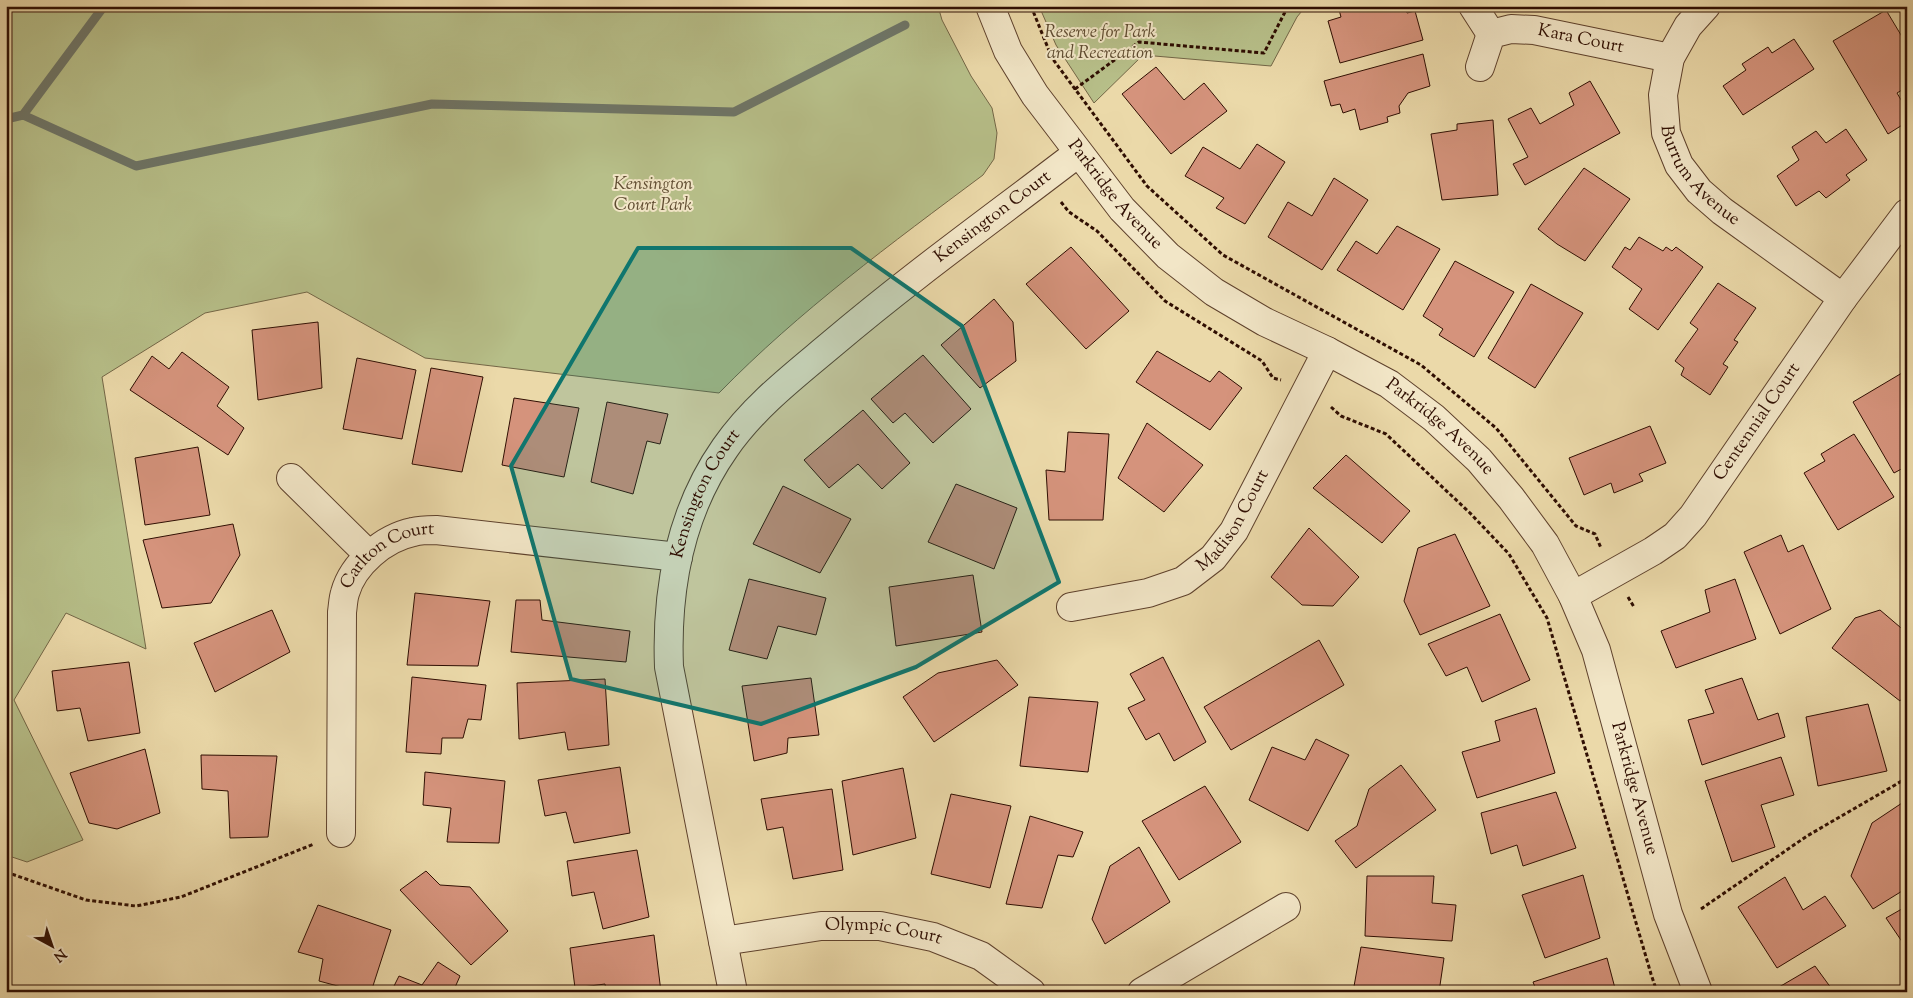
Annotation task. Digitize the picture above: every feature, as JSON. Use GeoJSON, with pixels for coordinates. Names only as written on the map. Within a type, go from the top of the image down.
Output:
{"type":"FeatureCollection","features":[{"type":"Feature","properties":{"kind":"street","name":"Parkridge Avenue"},"geometry":{"type":"LineString","coordinates":[[990,6],[1008,50],[1035,95],[1122,209],[1168,256],[1214,292],[1265,322],[1327,351],[1389,384],[1434,418],[1478,460],[1511,498],[1544,544],[1573,596],[1596,650],[1668,914],[1698,992]]}},
{"type":"Feature","properties":{"kind":"street"},"geometry":{"type":"LineString","coordinates":[[1473,6],[1491,34],[1480,67]]}},
{"type":"Feature","properties":{"kind":"street","name":"Burrum Avenue"},"geometry":{"type":"LineString","coordinates":[[1706,6],[1688,26],[1670,58],[1663,95],[1666,133],[1679,165],[1699,191],[1722,211],[1843,298]]}},
{"type":"Feature","properties":{"kind":"street","name":"Kara Court"},"geometry":{"type":"LineString","coordinates":[[1491,34],[1512,30],[1534,30],[1670,58]]}},
{"type":"Feature","properties":{"kind":"street","name":"Kensington Court"},"geometry":{"type":"LineString","coordinates":[[733,992],[669,667],[670,597],[678,557],[689,518],[705,482],[725,448],[752,415],[787,381],[892,293],[1078,153]]}},
{"type":"Feature","properties":{"kind":"street","name":"Centennial Court"},"geometry":{"type":"LineString","coordinates":[[1573,596],[1653,552],[1675,536],[1693,516],[1843,298],[1907,213]]}},
{"type":"Feature","properties":{"kind":"street","name":"Madison Court"},"geometry":{"type":"LineString","coordinates":[[1071,607],[1148,593],[1183,580],[1213,558],[1234,531],[1327,351]]}},
{"type":"Feature","properties":{"kind":"street"},"geometry":{"type":"LineString","coordinates":[[291,478],[369,555]]}},
{"type":"Feature","properties":{"kind":"street","name":"Carlton Court"},"geometry":{"type":"LineString","coordinates":[[341,833],[342,612],[345,592],[355,573],[369,555],[389,540],[412,532],[436,530],[678,557]]}},
{"type":"Feature","properties":{"kind":"street"},"geometry":{"type":"LineString","coordinates":[[1142,992],[1286,907]]}},
{"type":"Feature","properties":{"kind":"street","name":"Olympic Court"},"geometry":{"type":"LineString","coordinates":[[723,941],[821,926],[880,926],[933,937],[980,956],[1031,992]]}},
{"type":"Feature","properties":{"kind":"path"},"geometry":{"type":"LineString","coordinates":[[1031,6],[1052,58],[1147,186],[1223,255],[1421,365],[1496,428],[1576,526],[1595,534],[1613,573],[1634,607]]}},
{"type":"Feature","properties":{"kind":"path"},"geometry":{"type":"LineString","coordinates":[[1075,89],[1139,42],[1264,54],[1285,12],[1290,6]]}},
{"type":"Feature","properties":{"kind":"path"},"geometry":{"type":"LineString","coordinates":[[1308,387],[1341,416],[1386,434],[1470,513],[1509,554],[1547,618],[1657,992]]}},
{"type":"Feature","properties":{"kind":"path"},"geometry":{"type":"LineString","coordinates":[[1700,909],[1807,836],[1907,778]]}},
{"type":"Feature","properties":{"kind":"path"},"geometry":{"type":"LineString","coordinates":[[6,872],[86,900],[136,906],[181,897],[341,833]]}},
{"type":"Feature","properties":{"kind":"highlighted area"},"geometry":{"type":"Polygon","coordinates":[[[638,248],[851,248],[962,326],[1059,582],[916,667],[761,724],[571,679],[511,466],[638,248]]]}},
{"type":"Feature","properties":{"kind":"green space","name":"Kensington Court Park"},"geometry":{"type":"Polygon","coordinates":[[[6,6],[938,6],[942,20],[971,76],[992,108],[997,133],[994,159],[983,175],[881,252],[814,306],[781,334],[719,393],[425,358],[307,292],[205,313],[102,377],[146,649],[66,613],[14,700],[83,840],[27,862],[6,855],[6,6]]]}},
{"type":"Feature","properties":{"kind":"green space","name":"Reserve for Park and Recreation"},"geometry":{"type":"Polygon","coordinates":[[[1039,6],[1306,6],[1297,17],[1271,66],[1143,55],[1094,103],[1056,45],[1039,6]]]}},
{"type":"Feature","properties":{"kind":"building"},"geometry":{"type":"Polygon","coordinates":[[[1338,6],[1405,6],[1407,13],[1415,11],[1423,40],[1340,63],[1328,21],[1341,17],[1338,6]]]}},
{"type":"Feature","properties":{"kind":"building"},"geometry":{"type":"Polygon","coordinates":[[[1886,10],[1907,45],[1907,87],[1897,93],[1907,110],[1907,122],[1888,134],[1833,41],[1886,10]]]}},
{"type":"Feature","properties":{"kind":"building"},"geometry":{"type":"Polygon","coordinates":[[[1794,39],[1814,69],[1743,115],[1723,86],[1746,70],[1742,64],[1768,47],[1772,53],[1794,39]]]}},
{"type":"Feature","properties":{"kind":"building"},"geometry":{"type":"Polygon","coordinates":[[[1423,54],[1430,86],[1408,93],[1399,106],[1400,113],[1387,117],[1388,122],[1360,130],[1355,109],[1343,113],[1340,104],[1331,106],[1324,81],[1423,54]]]}},
{"type":"Feature","properties":{"kind":"building"},"geometry":{"type":"Polygon","coordinates":[[[1156,67],[1184,100],[1204,83],[1227,111],[1171,154],[1122,94],[1156,67]]]}},
{"type":"Feature","properties":{"kind":"building"},"geometry":{"type":"Polygon","coordinates":[[[1590,81],[1620,133],[1525,185],[1513,164],[1528,157],[1508,119],[1531,108],[1540,124],[1574,105],[1569,93],[1590,81]]]}},
{"type":"Feature","properties":{"kind":"building"},"geometry":{"type":"Polygon","coordinates":[[[1493,120],[1498,195],[1442,200],[1431,134],[1457,130],[1457,124],[1493,120]]]}},
{"type":"Feature","properties":{"kind":"building"},"geometry":{"type":"Polygon","coordinates":[[[1846,129],[1867,160],[1846,175],[1850,180],[1826,198],[1819,191],[1796,206],[1777,176],[1799,160],[1792,147],[1816,131],[1826,143],[1846,129]]]}},
{"type":"Feature","properties":{"kind":"building"},"geometry":{"type":"Polygon","coordinates":[[[1257,144],[1285,162],[1245,224],[1216,208],[1224,198],[1185,176],[1203,147],[1240,169],[1257,144]]]}},
{"type":"Feature","properties":{"kind":"building"},"geometry":{"type":"Polygon","coordinates":[[[1584,168],[1630,199],[1585,261],[1557,244],[1538,229],[1584,168]]]}},
{"type":"Feature","properties":{"kind":"building"},"geometry":{"type":"Polygon","coordinates":[[[1334,178],[1368,200],[1322,270],[1268,237],[1288,202],[1312,216],[1334,178]]]}},
{"type":"Feature","properties":{"kind":"building"},"geometry":{"type":"Polygon","coordinates":[[[1397,226],[1440,249],[1403,310],[1337,270],[1356,241],[1377,254],[1397,226]]]}},
{"type":"Feature","properties":{"kind":"building"},"geometry":{"type":"Polygon","coordinates":[[[1639,237],[1663,251],[1666,247],[1672,251],[1676,247],[1703,267],[1658,330],[1629,309],[1642,289],[1612,267],[1625,247],[1630,250],[1639,237]]]}},
{"type":"Feature","properties":{"kind":"building"},"geometry":{"type":"Polygon","coordinates":[[[1071,247],[1129,311],[1086,349],[1026,284],[1071,247]]]}},
{"type":"Feature","properties":{"kind":"building"},"geometry":{"type":"Polygon","coordinates":[[[1455,261],[1514,292],[1474,357],[1439,335],[1443,329],[1423,316],[1455,261]]]}},
{"type":"Feature","properties":{"kind":"building"},"geometry":{"type":"Polygon","coordinates":[[[1718,283],[1756,308],[1734,340],[1738,342],[1723,364],[1728,367],[1710,395],[1681,375],[1684,368],[1675,361],[1698,329],[1690,323],[1718,283]]]}},
{"type":"Feature","properties":{"kind":"building"},"geometry":{"type":"Polygon","coordinates":[[[1531,284],[1583,313],[1535,388],[1488,358],[1531,284]]]}},
{"type":"Feature","properties":{"kind":"building"},"geometry":{"type":"Polygon","coordinates":[[[994,299],[1013,322],[1016,361],[980,388],[941,345],[994,299]]]}},
{"type":"Feature","properties":{"kind":"building"},"geometry":{"type":"Polygon","coordinates":[[[318,322],[322,388],[258,400],[252,330],[318,322]]]}},
{"type":"Feature","properties":{"kind":"building"},"geometry":{"type":"Polygon","coordinates":[[[1157,351],[1210,382],[1219,371],[1242,388],[1210,430],[1136,382],[1157,351]]]}},
{"type":"Feature","properties":{"kind":"building"},"geometry":{"type":"Polygon","coordinates":[[[182,352],[229,387],[217,406],[244,428],[228,455],[130,390],[152,356],[169,369],[182,352]]]}},
{"type":"Feature","properties":{"kind":"building"},"geometry":{"type":"Polygon","coordinates":[[[923,355],[971,409],[933,443],[905,413],[893,423],[871,399],[923,355]]]}},
{"type":"Feature","properties":{"kind":"building"},"geometry":{"type":"Polygon","coordinates":[[[357,358],[416,370],[402,439],[343,429],[357,358]]]}},
{"type":"Feature","properties":{"kind":"building"},"geometry":{"type":"Polygon","coordinates":[[[431,368],[483,377],[462,472],[412,464],[431,368]]]}},
{"type":"Feature","properties":{"kind":"building"},"geometry":{"type":"Polygon","coordinates":[[[1907,370],[1907,466],[1894,473],[1853,402],[1907,370]]]}},
{"type":"Feature","properties":{"kind":"building"},"geometry":{"type":"Polygon","coordinates":[[[514,398],[579,408],[564,477],[502,465],[514,398]]]}},
{"type":"Feature","properties":{"kind":"building"},"geometry":{"type":"Polygon","coordinates":[[[607,402],[668,414],[660,444],[647,441],[633,494],[591,482],[607,402]]]}},
{"type":"Feature","properties":{"kind":"building"},"geometry":{"type":"Polygon","coordinates":[[[863,410],[910,463],[882,489],[858,464],[829,488],[804,460],[863,410]]]}},
{"type":"Feature","properties":{"kind":"building"},"geometry":{"type":"Polygon","coordinates":[[[1147,423],[1203,465],[1164,512],[1118,478],[1147,423]]]}},
{"type":"Feature","properties":{"kind":"building"},"geometry":{"type":"Polygon","coordinates":[[[1650,426],[1666,463],[1639,474],[1643,481],[1614,493],[1611,483],[1584,495],[1569,458],[1650,426]]]}},
{"type":"Feature","properties":{"kind":"building"},"geometry":{"type":"Polygon","coordinates":[[[1068,432],[1109,434],[1103,520],[1049,520],[1046,470],[1065,472],[1068,432]]]}},
{"type":"Feature","properties":{"kind":"building"},"geometry":{"type":"Polygon","coordinates":[[[1854,434],[1894,497],[1838,530],[1804,473],[1825,461],[1821,454],[1854,434]]]}},
{"type":"Feature","properties":{"kind":"building"},"geometry":{"type":"Polygon","coordinates":[[[198,447],[210,515],[145,525],[135,458],[198,447]]]}},
{"type":"Feature","properties":{"kind":"building"},"geometry":{"type":"Polygon","coordinates":[[[1346,455],[1410,511],[1382,543],[1313,488],[1346,455]]]}},
{"type":"Feature","properties":{"kind":"building"},"geometry":{"type":"Polygon","coordinates":[[[956,484],[1017,508],[994,569],[928,542],[956,484]]]}},
{"type":"Feature","properties":{"kind":"building"},"geometry":{"type":"Polygon","coordinates":[[[783,486],[851,519],[820,573],[753,544],[783,486]]]}},
{"type":"Feature","properties":{"kind":"building"},"geometry":{"type":"Polygon","coordinates":[[[233,524],[240,555],[211,603],[162,608],[143,540],[233,524]]]}},
{"type":"Feature","properties":{"kind":"building"},"geometry":{"type":"Polygon","coordinates":[[[1309,528],[1359,577],[1333,606],[1302,605],[1271,577],[1309,528]]]}},
{"type":"Feature","properties":{"kind":"building"},"geometry":{"type":"Polygon","coordinates":[[[1455,534],[1490,606],[1420,635],[1404,601],[1418,548],[1455,534]]]}},
{"type":"Feature","properties":{"kind":"building"},"geometry":{"type":"Polygon","coordinates":[[[1781,535],[1788,552],[1803,545],[1831,609],[1780,634],[1744,552],[1781,535]]]}},
{"type":"Feature","properties":{"kind":"building"},"geometry":{"type":"Polygon","coordinates":[[[973,575],[982,632],[896,646],[889,587],[973,575]]]}},
{"type":"Feature","properties":{"kind":"building"},"geometry":{"type":"Polygon","coordinates":[[[749,579],[826,598],[816,635],[778,626],[767,659],[729,650],[749,579]]]}},
{"type":"Feature","properties":{"kind":"building"},"geometry":{"type":"Polygon","coordinates":[[[1735,579],[1756,639],[1676,668],[1661,631],[1710,612],[1705,590],[1735,579]]]}},
{"type":"Feature","properties":{"kind":"building"},"geometry":{"type":"Polygon","coordinates":[[[415,593],[490,601],[478,666],[407,665],[415,593]]]}},
{"type":"Feature","properties":{"kind":"building"},"geometry":{"type":"Polygon","coordinates":[[[516,600],[540,600],[542,620],[630,631],[626,662],[511,652],[516,600]]]}},
{"type":"Feature","properties":{"kind":"building"},"geometry":{"type":"Polygon","coordinates":[[[272,610],[290,652],[215,692],[194,643],[272,610]]]}},
{"type":"Feature","properties":{"kind":"building"},"geometry":{"type":"Polygon","coordinates":[[[1880,610],[1907,633],[1907,692],[1900,701],[1832,648],[1855,618],[1880,610]]]}},
{"type":"Feature","properties":{"kind":"building"},"geometry":{"type":"Polygon","coordinates":[[[1500,614],[1530,680],[1482,702],[1467,667],[1446,676],[1428,644],[1500,614]]]}},
{"type":"Feature","properties":{"kind":"building"},"geometry":{"type":"Polygon","coordinates":[[[1319,640],[1344,685],[1231,750],[1204,707],[1319,640]]]}},
{"type":"Feature","properties":{"kind":"building"},"geometry":{"type":"Polygon","coordinates":[[[1163,657],[1206,742],[1174,761],[1159,733],[1146,740],[1128,708],[1145,700],[1130,674],[1163,657]]]}},
{"type":"Feature","properties":{"kind":"building"},"geometry":{"type":"Polygon","coordinates":[[[997,660],[1018,685],[934,742],[903,697],[938,673],[997,660]]]}},
{"type":"Feature","properties":{"kind":"building"},"geometry":{"type":"Polygon","coordinates":[[[129,662],[140,733],[88,741],[80,708],[57,711],[52,671],[129,662]]]}},
{"type":"Feature","properties":{"kind":"building"},"geometry":{"type":"Polygon","coordinates":[[[412,677],[486,685],[481,720],[468,719],[463,738],[442,738],[441,754],[406,752],[412,677]]]}},
{"type":"Feature","properties":{"kind":"building"},"geometry":{"type":"Polygon","coordinates":[[[811,678],[819,735],[788,738],[787,753],[754,761],[742,686],[811,678]]]}},
{"type":"Feature","properties":{"kind":"building"},"geometry":{"type":"Polygon","coordinates":[[[1742,678],[1758,720],[1778,713],[1785,737],[1702,765],[1688,720],[1714,713],[1705,690],[1742,678]]]}},
{"type":"Feature","properties":{"kind":"building"},"geometry":{"type":"Polygon","coordinates":[[[605,679],[609,745],[568,750],[565,732],[519,739],[517,683],[605,679]]]}},
{"type":"Feature","properties":{"kind":"building"},"geometry":{"type":"Polygon","coordinates":[[[1029,697],[1098,702],[1088,772],[1020,766],[1029,697]]]}},
{"type":"Feature","properties":{"kind":"building"},"geometry":{"type":"Polygon","coordinates":[[[1868,704],[1887,771],[1818,786],[1806,717],[1868,704]]]}},
{"type":"Feature","properties":{"kind":"building"},"geometry":{"type":"Polygon","coordinates":[[[1536,708],[1555,773],[1477,798],[1462,752],[1500,741],[1495,721],[1536,708]]]}},
{"type":"Feature","properties":{"kind":"building"},"geometry":{"type":"Polygon","coordinates":[[[1316,739],[1349,755],[1308,831],[1249,800],[1272,747],[1305,760],[1316,739]]]}},
{"type":"Feature","properties":{"kind":"building"},"geometry":{"type":"Polygon","coordinates":[[[145,749],[160,813],[117,829],[89,823],[70,773],[145,749]]]}},
{"type":"Feature","properties":{"kind":"building"},"geometry":{"type":"Polygon","coordinates":[[[201,755],[277,756],[268,837],[230,838],[228,791],[202,789],[201,755]]]}},
{"type":"Feature","properties":{"kind":"building"},"geometry":{"type":"Polygon","coordinates":[[[1781,757],[1794,795],[1761,805],[1775,847],[1732,862],[1705,781],[1781,757]]]}},
{"type":"Feature","properties":{"kind":"building"},"geometry":{"type":"Polygon","coordinates":[[[1401,765],[1436,810],[1356,868],[1335,841],[1357,826],[1369,789],[1401,765]]]}},
{"type":"Feature","properties":{"kind":"building"},"geometry":{"type":"Polygon","coordinates":[[[620,767],[630,833],[574,843],[566,812],[545,816],[538,780],[620,767]]]}},
{"type":"Feature","properties":{"kind":"building"},"geometry":{"type":"Polygon","coordinates":[[[903,768],[916,838],[853,855],[842,781],[903,768]]]}},
{"type":"Feature","properties":{"kind":"building"},"geometry":{"type":"Polygon","coordinates":[[[425,772],[505,781],[499,843],[447,842],[451,808],[423,805],[425,772]]]}},
{"type":"Feature","properties":{"kind":"building"},"geometry":{"type":"Polygon","coordinates":[[[1205,786],[1241,842],[1179,880],[1142,821],[1205,786]]]}},
{"type":"Feature","properties":{"kind":"building"},"geometry":{"type":"Polygon","coordinates":[[[832,789],[843,870],[793,879],[783,827],[767,830],[761,799],[832,789]]]}},
{"type":"Feature","properties":{"kind":"building"},"geometry":{"type":"Polygon","coordinates":[[[1556,792],[1576,848],[1523,866],[1517,845],[1491,854],[1481,813],[1556,792]]]}},
{"type":"Feature","properties":{"kind":"building"},"geometry":{"type":"Polygon","coordinates":[[[951,794],[1011,806],[990,888],[931,874],[951,794]]]}},
{"type":"Feature","properties":{"kind":"building"},"geometry":{"type":"Polygon","coordinates":[[[1902,803],[1907,810],[1907,888],[1873,909],[1851,876],[1872,823],[1902,803]]]}},
{"type":"Feature","properties":{"kind":"building"},"geometry":{"type":"Polygon","coordinates":[[[1030,816],[1083,832],[1073,857],[1058,855],[1042,908],[1006,904],[1030,816]]]}},
{"type":"Feature","properties":{"kind":"building"},"geometry":{"type":"Polygon","coordinates":[[[1139,847],[1170,902],[1105,944],[1092,919],[1110,866],[1139,847]]]}},
{"type":"Feature","properties":{"kind":"building"},"geometry":{"type":"Polygon","coordinates":[[[637,850],[649,917],[603,929],[594,892],[572,896],[567,861],[637,850]]]}},
{"type":"Feature","properties":{"kind":"building"},"geometry":{"type":"Polygon","coordinates":[[[426,871],[440,885],[470,887],[508,931],[471,965],[400,890],[426,871]]]}},
{"type":"Feature","properties":{"kind":"building"},"geometry":{"type":"Polygon","coordinates":[[[1583,875],[1600,938],[1545,958],[1522,895],[1583,875]]]}},
{"type":"Feature","properties":{"kind":"building"},"geometry":{"type":"Polygon","coordinates":[[[1367,876],[1434,876],[1432,903],[1456,905],[1452,941],[1365,936],[1367,876]]]}},
{"type":"Feature","properties":{"kind":"building"},"geometry":{"type":"Polygon","coordinates":[[[1785,877],[1803,910],[1825,896],[1846,926],[1777,968],[1738,907],[1785,877]]]}},
{"type":"Feature","properties":{"kind":"building"},"geometry":{"type":"Polygon","coordinates":[[[318,905],[391,930],[371,992],[360,992],[319,981],[323,959],[298,952],[318,905]]]}},
{"type":"Feature","properties":{"kind":"building"},"geometry":{"type":"Polygon","coordinates":[[[1907,906],[1907,949],[1886,918],[1907,906]]]}},
{"type":"Feature","properties":{"kind":"building"},"geometry":{"type":"Polygon","coordinates":[[[654,935],[661,992],[606,992],[605,984],[575,988],[570,948],[654,935]]]}},
{"type":"Feature","properties":{"kind":"building"},"geometry":{"type":"Polygon","coordinates":[[[1361,947],[1444,958],[1439,992],[1353,992],[1361,947]]]}},
{"type":"Feature","properties":{"kind":"building"},"geometry":{"type":"Polygon","coordinates":[[[1607,958],[1616,992],[1537,992],[1533,982],[1607,958]]]}},
{"type":"Feature","properties":{"kind":"building"},"geometry":{"type":"Polygon","coordinates":[[[438,962],[460,976],[453,992],[391,992],[399,976],[422,985],[438,962]]]}},
{"type":"Feature","properties":{"kind":"building"},"geometry":{"type":"Polygon","coordinates":[[[1815,966],[1834,992],[1775,992],[1774,990],[1815,966]]]}},
{"type":"Feature","properties":{"kind":"building"},"geometry":{"type":"Polygon","coordinates":[[[846,988],[879,988],[879,992],[846,992],[846,988]]]}},
{"type":"Feature","properties":{"kind":"waterway"},"geometry":{"type":"LineString","coordinates":[[6,119],[23,115],[104,6]]}},
{"type":"Feature","properties":{"kind":"waterway"},"geometry":{"type":"LineString","coordinates":[[23,115],[136,166],[432,104],[734,112],[905,25]]}}]}
